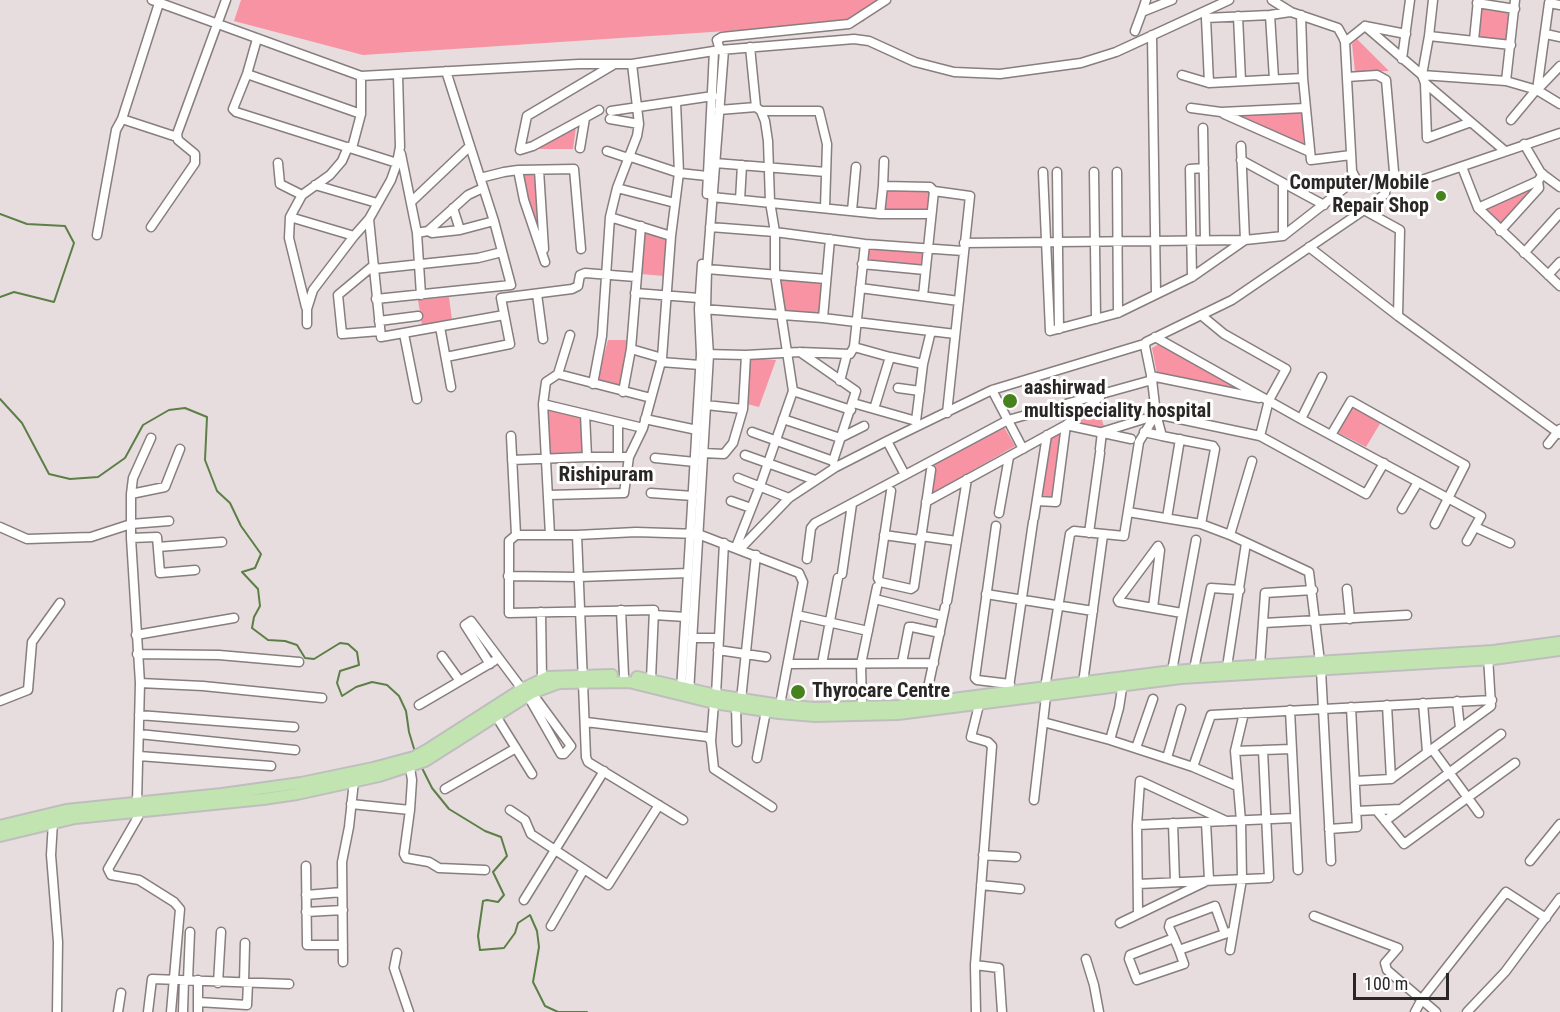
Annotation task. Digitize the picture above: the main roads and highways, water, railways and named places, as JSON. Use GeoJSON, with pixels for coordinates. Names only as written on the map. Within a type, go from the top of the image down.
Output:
{"type":"FeatureCollection","features":[{"type":"Feature","properties":{"kind":"main road"},"geometry":{"type":"LineString","coordinates":[[1488,656],[1560,642]]}},
{"type":"Feature","properties":{"kind":"main road"},"geometry":{"type":"LineString","coordinates":[[739,703],[766,711],[898,706],[1009,689],[1046,692],[1083,682],[1181,678],[1321,665],[1560,650]]}},
{"type":"Feature","properties":{"kind":"main road"},"geometry":{"type":"LineString","coordinates":[[432,752],[528,693],[559,683],[583,679],[624,676],[651,679],[715,699],[815,716],[898,714],[979,705],[1172,671],[1260,665],[1321,665]]}},
{"type":"Feature","properties":{"kind":"main road"},"geometry":{"type":"LineString","coordinates":[[0,836],[91,815],[263,799],[354,781],[412,762],[432,752],[496,716],[528,693],[542,679],[558,675],[629,682],[685,691]]}},
{"type":"Feature","properties":{"kind":"main road"},"geometry":{"type":"LineString","coordinates":[[0,826],[66,810],[222,794],[317,781],[412,762]]}},
{"type":"Feature","properties":{"kind":"waterway"},"geometry":{"type":"LineString","coordinates":[[0,214],[27,224],[65,226],[74,243],[54,302],[14,292],[0,297]]}},
{"type":"Feature","properties":{"kind":"waterway"},"geometry":{"type":"LineString","coordinates":[[0,399],[22,423],[49,474],[70,479],[98,477],[125,458],[143,425],[169,410],[185,408],[207,417],[205,460],[217,491],[230,503],[241,526],[261,554],[255,568],[242,572],[258,589],[260,606],[254,617],[252,628],[268,640],[285,641],[297,645],[305,658],[314,659],[340,643],[348,644],[357,652],[359,665],[340,671],[337,683],[342,696],[356,687],[372,682],[387,685],[399,696],[406,711],[415,752]]}},
{"type":"Feature","properties":{"kind":"waterway"},"geometry":{"type":"LineString","coordinates":[[421,766],[432,788],[449,809],[485,831],[501,837],[507,856],[493,872],[504,895],[498,902],[483,901],[478,936],[480,950],[504,948],[515,933],[518,923],[530,915],[537,931],[539,947],[533,982],[545,1006],[558,1012],[587,1012]]}},
{"type":"Feature","properties":{"kind":"place","name":"Computer/Mobile Repair Shop"},"geometry":{"type":"Point","coordinates":[1441,196]}},
{"type":"Feature","properties":{"kind":"place","name":"aashirwad multispeciality hospital"},"geometry":{"type":"Point","coordinates":[1010,401]}},
{"type":"Feature","properties":{"kind":"place","name":"Thyrocare Centre"},"geometry":{"type":"Point","coordinates":[798,692]}},
{"type":"Feature","properties":{"kind":"district","name":"Rishipuram"},"geometry":{"type":"Point","coordinates":[606,476]}}]}
